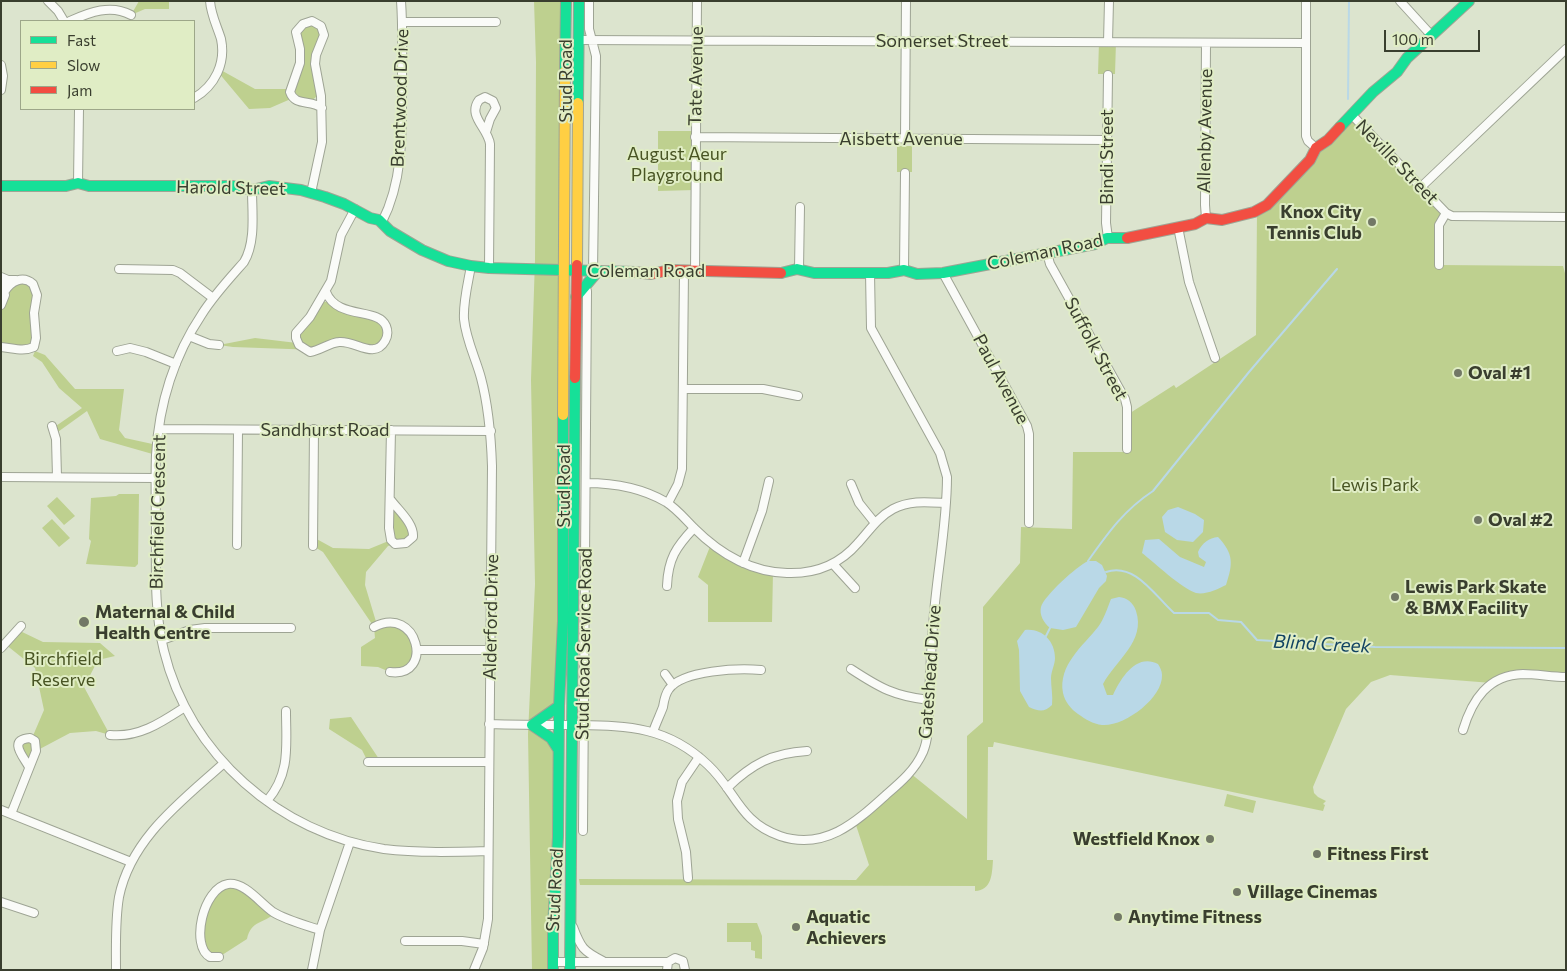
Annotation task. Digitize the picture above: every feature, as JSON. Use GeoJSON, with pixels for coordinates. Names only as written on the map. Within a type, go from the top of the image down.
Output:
{"type":"FeatureCollection","features":[{"type":"Feature","properties":{"kind":"main road","name":"Stud Road"},"geometry":{"type":"LineString","coordinates":[[553,966],[552,927],[558,838],[558,749],[563,621],[563,270],[566,1]]}},
{"type":"Feature","properties":{"kind":"main road","name":"Stud Road"},"geometry":{"type":"LineString","coordinates":[[570,966],[579,1]]}},
{"type":"Feature","properties":{"kind":"main road","name":"Coleman Road"},"geometry":{"type":"LineString","coordinates":[[563,270],[651,274],[670,270],[788,273],[800,270],[810,273],[892,273],[904,270],[917,274],[943,273],[1095,244],[1108,238],[1123,239],[1194,224],[1206,218],[1222,220],[1254,212],[1264,208],[1309,161],[1316,148],[1328,140],[1374,92],[1397,72],[1407,58],[1469,1]]}},
{"type":"Feature","properties":{"kind":"main road","name":"Harold Street"},"geometry":{"type":"LineString","coordinates":[[1,186],[66,186],[78,183],[89,186],[233,186],[252,190],[269,186],[311,193],[336,201],[382,222],[390,231],[417,248],[448,261],[489,268],[563,270]]}},
{"type":"Feature","properties":{"kind":"main road"},"geometry":{"type":"LineString","coordinates":[[576,302],[595,271]]}},
{"type":"Feature","properties":{"kind":"main road"},"geometry":{"type":"LineString","coordinates":[[558,749],[551,738],[532,725],[559,706]]}},
{"type":"Feature","properties":{"kind":"street"},"geometry":{"type":"LineString","coordinates":[[48,1],[63,20]]}},
{"type":"Feature","properties":{"kind":"street"},"geometry":{"type":"LineString","coordinates":[[195,97],[211,84],[222,60],[221,40],[212,15],[210,1]]}},
{"type":"Feature","properties":{"kind":"street","name":"Brentwood Drive"},"geometry":{"type":"LineString","coordinates":[[382,222],[392,200],[399,166],[402,131],[401,1]]}},
{"type":"Feature","properties":{"kind":"street","name":"Stud Road"},"geometry":{"type":"LineString","coordinates":[[589,1],[590,29],[596,56],[595,271]]}},
{"type":"Feature","properties":{"kind":"street","name":"Tate Avenue"},"geometry":{"type":"LineString","coordinates":[[695,272],[697,1]]}},
{"type":"Feature","properties":{"kind":"street"},"geometry":{"type":"LineString","coordinates":[[904,139],[906,1]]}},
{"type":"Feature","properties":{"kind":"street"},"geometry":{"type":"LineString","coordinates":[[1108,1],[1108,42]]}},
{"type":"Feature","properties":{"kind":"street"},"geometry":{"type":"LineString","coordinates":[[1306,1],[1306,136],[1308,141],[1316,148]]}},
{"type":"Feature","properties":{"kind":"street"},"geometry":{"type":"LineString","coordinates":[[1400,1],[1432,36]]}},
{"type":"Feature","properties":{"kind":"street"},"geometry":{"type":"LineString","coordinates":[[72,20],[106,9],[120,10],[131,15]]}},
{"type":"Feature","properties":{"kind":"street"},"geometry":{"type":"LineString","coordinates":[[311,193],[321,151],[322,108],[321,93],[316,73],[316,60],[317,51],[323,40],[323,32],[318,24],[310,21],[303,24],[296,32],[300,48],[300,63],[290,90],[291,96],[295,100],[316,104],[322,108]]}},
{"type":"Feature","properties":{"kind":"street"},"geometry":{"type":"LineString","coordinates":[[402,22],[496,22]]}},
{"type":"Feature","properties":{"kind":"street","name":"Somerset Street"},"geometry":{"type":"LineString","coordinates":[[578,40],[1306,43]]}},
{"type":"Feature","properties":{"kind":"street","name":"Allenby Avenue"},"geometry":{"type":"LineString","coordinates":[[1206,43],[1206,218]]}},
{"type":"Feature","properties":{"kind":"street"},"geometry":{"type":"LineString","coordinates":[[1421,187],[1566,49]]}},
{"type":"Feature","properties":{"kind":"street"},"geometry":{"type":"LineString","coordinates":[[1,66],[3,76],[1,90]]}},
{"type":"Feature","properties":{"kind":"street","name":"Bindi Street"},"geometry":{"type":"LineString","coordinates":[[1108,75],[1106,223],[1108,238]]}},
{"type":"Feature","properties":{"kind":"street"},"geometry":{"type":"LineString","coordinates":[[308,102],[321,93]]}},
{"type":"Feature","properties":{"kind":"street"},"geometry":{"type":"LineString","coordinates":[[78,183],[79,110]]}},
{"type":"Feature","properties":{"kind":"street","name":"Neville Street"},"geometry":{"type":"LineString","coordinates":[[1352,115],[1446,213],[1439,225],[1439,265]]}},
{"type":"Feature","properties":{"kind":"street"},"geometry":{"type":"LineString","coordinates":[[486,132],[490,144],[489,268]]}},
{"type":"Feature","properties":{"kind":"street","name":"Aisbett Avenue"},"geometry":{"type":"LineString","coordinates":[[695,138],[1107,140]]}},
{"type":"Feature","properties":{"kind":"street"},"geometry":{"type":"LineString","coordinates":[[904,270],[905,173]]}},
{"type":"Feature","properties":{"kind":"street","name":"Birchfield Crescent"},"geometry":{"type":"LineString","coordinates":[[252,190],[251,240],[248,254],[244,262],[213,298],[189,336],[176,364],[166,396],[159,429],[156,458],[156,598],[168,667],[185,707],[204,738],[224,763],[267,801],[303,823],[350,842],[402,851],[488,851]]}},
{"type":"Feature","properties":{"kind":"street"},"geometry":{"type":"LineString","coordinates":[[800,207],[800,270]]}},
{"type":"Feature","properties":{"kind":"street"},"geometry":{"type":"LineString","coordinates":[[317,304],[331,303],[355,313],[380,319],[386,326],[387,331],[384,342],[370,350],[353,343],[343,342],[331,344],[314,351],[302,349],[298,343],[296,333],[310,317],[317,304],[326,292],[334,274],[342,236],[355,209]]}},
{"type":"Feature","properties":{"kind":"street"},"geometry":{"type":"LineString","coordinates":[[1446,213],[1452,216],[1566,217]]}},
{"type":"Feature","properties":{"kind":"street"},"geometry":{"type":"LineString","coordinates":[[1178,227],[1189,280],[1215,358]]}},
{"type":"Feature","properties":{"kind":"street","name":"Suffolk Street"},"geometry":{"type":"LineString","coordinates":[[1047,253],[1050,264],[1125,400],[1127,407],[1127,449]]}},
{"type":"Feature","properties":{"kind":"street","name":"Alderford Drive"},"geometry":{"type":"LineString","coordinates":[[471,266],[464,306],[464,322],[483,385],[491,431],[488,919],[484,944],[474,970]]}},
{"type":"Feature","properties":{"kind":"street"},"geometry":{"type":"LineString","coordinates":[[119,269],[173,270],[180,273],[213,298]]}},
{"type":"Feature","properties":{"kind":"street"},"geometry":{"type":"LineString","coordinates":[[668,503],[678,484],[682,468],[684,271]]}},
{"type":"Feature","properties":{"kind":"street","name":"Gateshead Drive"},"geometry":{"type":"LineString","coordinates":[[489,724],[622,726],[653,732],[680,744],[699,757],[716,773],[740,808],[760,827],[790,839],[808,840],[834,834],[854,822],[900,783],[914,768],[926,743],[933,626],[946,477],[940,453],[871,328],[870,273]]}},
{"type":"Feature","properties":{"kind":"street","name":"Paul Avenue"},"geometry":{"type":"LineString","coordinates":[[943,273],[1027,426],[1029,434],[1029,522]]}},
{"type":"Feature","properties":{"kind":"street"},"geometry":{"type":"LineString","coordinates":[[1,277],[8,280],[30,281],[36,290],[37,298],[34,313],[36,341],[34,347],[28,350],[1,347]]}},
{"type":"Feature","properties":{"kind":"street"},"geometry":{"type":"LineString","coordinates":[[1,305],[4,300],[3,287],[17,280]]}},
{"type":"Feature","properties":{"kind":"street","name":"Stud Road Service Road"},"geometry":{"type":"LineString","coordinates":[[583,832],[586,291]]}},
{"type":"Feature","properties":{"kind":"street"},"geometry":{"type":"LineString","coordinates":[[326,292],[331,303]]}},
{"type":"Feature","properties":{"kind":"street"},"geometry":{"type":"LineString","coordinates":[[576,302],[587,307]]}},
{"type":"Feature","properties":{"kind":"street"},"geometry":{"type":"LineString","coordinates":[[189,336],[209,344],[219,345]]}},
{"type":"Feature","properties":{"kind":"street"},"geometry":{"type":"LineString","coordinates":[[117,351],[130,348],[176,364]]}},
{"type":"Feature","properties":{"kind":"street"},"geometry":{"type":"LineString","coordinates":[[683,389],[763,389],[798,396]]}},
{"type":"Feature","properties":{"kind":"street"},"geometry":{"type":"LineString","coordinates":[[52,426],[56,442],[57,477]]}},
{"type":"Feature","properties":{"kind":"street","name":"Sandhurst Road"},"geometry":{"type":"LineString","coordinates":[[159,429],[491,431]]}},
{"type":"Feature","properties":{"kind":"street"},"geometry":{"type":"LineString","coordinates":[[237,545],[238,430]]}},
{"type":"Feature","properties":{"kind":"street"},"geometry":{"type":"LineString","coordinates":[[313,546],[314,430]]}},
{"type":"Feature","properties":{"kind":"street"},"geometry":{"type":"LineString","coordinates":[[390,500],[409,523],[412,530],[413,537],[406,543],[397,544],[391,540],[389,528],[391,430]]}},
{"type":"Feature","properties":{"kind":"street"},"geometry":{"type":"LineString","coordinates":[[1,477],[156,478]]}},
{"type":"Feature","properties":{"kind":"street"},"geometry":{"type":"LineString","coordinates":[[743,563],[762,512],[769,481]]}},
{"type":"Feature","properties":{"kind":"street"},"geometry":{"type":"LineString","coordinates":[[586,483],[624,486],[646,493],[668,503],[718,549],[743,563],[767,571],[793,574],[812,571],[833,564],[857,544],[875,523],[893,509],[905,504],[922,502],[945,503]]}},
{"type":"Feature","properties":{"kind":"street"},"geometry":{"type":"LineString","coordinates":[[851,484],[859,503],[875,523]]}},
{"type":"Feature","properties":{"kind":"street"},"geometry":{"type":"LineString","coordinates":[[667,586],[671,558],[694,528]]}},
{"type":"Feature","properties":{"kind":"street"},"geometry":{"type":"LineString","coordinates":[[833,564],[855,588]]}},
{"type":"Feature","properties":{"kind":"street"},"geometry":{"type":"LineString","coordinates":[[374,627],[384,622],[400,624],[411,633],[415,640],[418,650],[414,661],[406,671],[390,672]]}},
{"type":"Feature","properties":{"kind":"street"},"geometry":{"type":"LineString","coordinates":[[1,648],[21,626]]}},
{"type":"Feature","properties":{"kind":"street"},"geometry":{"type":"LineString","coordinates":[[162,640],[190,630],[205,628],[291,628]]}},
{"type":"Feature","properties":{"kind":"street"},"geometry":{"type":"LineString","coordinates":[[418,650],[490,650]]}},
{"type":"Feature","properties":{"kind":"street"},"geometry":{"type":"LineString","coordinates":[[653,732],[667,691],[673,685],[716,670],[736,668],[761,670]]}},
{"type":"Feature","properties":{"kind":"street"},"geometry":{"type":"LineString","coordinates":[[851,669],[888,691],[908,697],[929,700]]}},
{"type":"Feature","properties":{"kind":"street"},"geometry":{"type":"LineString","coordinates":[[665,674],[673,685]]}},
{"type":"Feature","properties":{"kind":"street"},"geometry":{"type":"LineString","coordinates":[[1463,730],[1474,700],[1484,689],[1496,681],[1520,674],[1566,677]]}},
{"type":"Feature","properties":{"kind":"street"},"geometry":{"type":"LineString","coordinates":[[110,735],[125,736],[140,732],[158,724],[185,707]]}},
{"type":"Feature","properties":{"kind":"street"},"geometry":{"type":"LineString","coordinates":[[267,801],[279,786],[285,769],[286,711]]}},
{"type":"Feature","properties":{"kind":"street"},"geometry":{"type":"LineString","coordinates":[[727,788],[744,772],[762,761],[782,754],[807,752]]}},
{"type":"Feature","properties":{"kind":"street"},"geometry":{"type":"LineString","coordinates":[[688,878],[686,852],[678,819],[677,801],[682,782],[699,757]]}},
{"type":"Feature","properties":{"kind":"street"},"geometry":{"type":"LineString","coordinates":[[368,762],[489,762]]}},
{"type":"Feature","properties":{"kind":"street"},"geometry":{"type":"LineString","coordinates":[[116,970],[118,906],[121,888],[131,862],[145,839],[159,822],[224,763]]}},
{"type":"Feature","properties":{"kind":"street"},"geometry":{"type":"LineString","coordinates":[[11,814],[29,767]]}},
{"type":"Feature","properties":{"kind":"street"},"geometry":{"type":"LineString","coordinates":[[1,810],[131,862]]}},
{"type":"Feature","properties":{"kind":"street"},"geometry":{"type":"LineString","coordinates":[[312,970],[320,930],[350,842]]}},
{"type":"Feature","properties":{"kind":"street"},"geometry":{"type":"LineString","coordinates":[[219,957],[210,957],[204,953],[201,939],[202,923],[209,898],[217,889],[226,885],[239,886],[275,913],[320,930]]}},
{"type":"Feature","properties":{"kind":"street"},"geometry":{"type":"LineString","coordinates":[[1,902],[34,913]]}},
{"type":"Feature","properties":{"kind":"street"},"geometry":{"type":"LineString","coordinates":[[570,920],[580,946],[589,954],[604,962]]}},
{"type":"Feature","properties":{"kind":"street"},"geometry":{"type":"LineString","coordinates":[[405,941],[465,941],[484,944]]}},
{"type":"Feature","properties":{"kind":"street"},"geometry":{"type":"LineString","coordinates":[[553,966],[604,962],[667,966],[675,958],[681,959],[685,963],[685,970]]}},
{"type":"Feature","properties":{"kind":"green space"},"geometry":{"type":"Polygon","coordinates":[[[139,1],[169,1],[169,9],[145,9],[131,15],[139,1]]]}},
{"type":"Feature","properties":{"kind":"green space"},"geometry":{"type":"Polygon","coordinates":[[[534,1],[565,1],[559,706],[532,725],[553,740],[553,970],[532,970],[528,734],[535,584],[531,380],[535,260],[536,62],[534,1]]]}},
{"type":"Feature","properties":{"kind":"green space"},"geometry":{"type":"Polygon","coordinates":[[[306,22],[322,29],[317,51],[321,93],[311,101],[293,98],[270,108],[249,109],[218,72],[219,69],[255,89],[290,89],[298,71],[297,35],[306,22]]]}},
{"type":"Feature","properties":{"kind":"green space"},"geometry":{"type":"Polygon","coordinates":[[[1099,42],[1116,42],[1115,74],[1098,74],[1099,42]]]}},
{"type":"Feature","properties":{"kind":"green space","name":"Lewis Park"},"geometry":{"type":"Polygon","coordinates":[[[1352,115],[1446,213],[1440,222],[1439,265],[1563,266],[1566,277],[1566,677],[1530,674],[1492,683],[1390,675],[1371,682],[1346,709],[1313,787],[1314,793],[1326,801],[1323,804],[1325,805],[1323,811],[994,742],[993,747],[988,747],[987,860],[993,860],[993,865],[990,880],[985,888],[981,890],[975,891],[975,886],[580,885],[579,879],[856,880],[869,865],[855,822],[910,773],[967,819],[967,736],[983,722],[983,607],[1020,563],[1021,527],[1072,529],[1073,452],[1127,452],[1127,415],[1174,385],[1176,388],[1256,335],[1257,211],[1352,115]]]}},
{"type":"Feature","properties":{"kind":"green space","name":"August Aeur Playground"},"geometry":{"type":"Polygon","coordinates":[[[658,131],[695,131],[695,190],[658,191],[658,131]]]}},
{"type":"Feature","properties":{"kind":"green space"},"geometry":{"type":"Polygon","coordinates":[[[897,146],[912,146],[912,172],[897,172],[897,146]]]}},
{"type":"Feature","properties":{"kind":"green space"},"geometry":{"type":"Polygon","coordinates":[[[15,281],[35,287],[35,345],[1,347],[1,305],[15,281]]]}},
{"type":"Feature","properties":{"kind":"green space"},"geometry":{"type":"Polygon","coordinates":[[[321,302],[328,302],[375,316],[387,331],[376,349],[347,342],[317,350],[219,345],[255,338],[297,343],[296,338],[321,302]]]}},
{"type":"Feature","properties":{"kind":"green space"},"geometry":{"type":"Polygon","coordinates":[[[35,351],[45,355],[75,389],[124,389],[119,430],[125,438],[157,445],[156,455],[100,439],[87,411],[55,434],[53,428],[82,408],[59,388],[42,362],[33,356],[35,351]]]}},
{"type":"Feature","properties":{"kind":"green space"},"geometry":{"type":"Polygon","coordinates":[[[119,494],[139,494],[138,564],[135,567],[86,564],[91,541],[89,539],[91,498],[116,496],[119,494]]]}},
{"type":"Feature","properties":{"kind":"green space"},"geometry":{"type":"Polygon","coordinates":[[[57,497],[75,516],[64,525],[47,506],[57,497]]]}},
{"type":"Feature","properties":{"kind":"green space"},"geometry":{"type":"Polygon","coordinates":[[[390,499],[409,523],[413,537],[388,546],[366,572],[365,585],[377,625],[392,622],[415,640],[412,665],[390,672],[378,667],[361,666],[361,647],[375,638],[374,627],[323,552],[313,546],[313,537],[333,548],[369,549],[391,540],[390,499]]]}},
{"type":"Feature","properties":{"kind":"green space"},"geometry":{"type":"Polygon","coordinates":[[[52,519],[70,538],[59,547],[42,528],[52,519]]]}},
{"type":"Feature","properties":{"kind":"green space"},"geometry":{"type":"Polygon","coordinates":[[[711,544],[773,572],[772,622],[708,622],[708,585],[698,577],[711,544]]]}},
{"type":"Feature","properties":{"kind":"green space","name":"Birchfield Reserve"},"geometry":{"type":"Polygon","coordinates":[[[18,630],[43,642],[100,643],[115,656],[98,660],[84,687],[110,735],[96,731],[70,733],[36,751],[29,767],[18,744],[32,738],[44,710],[35,668],[5,644],[18,630]]]}},
{"type":"Feature","properties":{"kind":"green space"},"geometry":{"type":"Polygon","coordinates":[[[351,717],[381,762],[368,762],[362,750],[329,729],[330,719],[351,717]]]}},
{"type":"Feature","properties":{"kind":"green space"},"geometry":{"type":"Polygon","coordinates":[[[1227,794],[1256,801],[1253,813],[1224,806],[1227,794]]]}},
{"type":"Feature","properties":{"kind":"green space"},"geometry":{"type":"Polygon","coordinates":[[[231,884],[275,913],[255,925],[247,939],[219,957],[214,958],[203,949],[201,939],[209,898],[231,884]]]}},
{"type":"Feature","properties":{"kind":"green space"},"geometry":{"type":"Polygon","coordinates":[[[727,923],[757,923],[762,936],[762,959],[755,958],[755,951],[751,950],[751,942],[727,942],[727,923]]]}},
{"type":"Feature","properties":{"kind":"water"},"geometry":{"type":"Polygon","coordinates":[[[1178,507],[1204,520],[1203,532],[1193,542],[1177,540],[1165,532],[1162,517],[1168,510],[1178,507]]]}},
{"type":"Feature","properties":{"kind":"water"},"geometry":{"type":"Polygon","coordinates":[[[1218,537],[1229,554],[1231,560],[1230,571],[1226,585],[1208,592],[1196,593],[1190,590],[1142,553],[1145,540],[1159,539],[1180,557],[1204,567],[1206,562],[1199,557],[1198,552],[1206,541],[1218,537]]]}},
{"type":"Feature","properties":{"kind":"water"},"geometry":{"type":"Polygon","coordinates":[[[1088,561],[1096,561],[1102,565],[1107,576],[1106,581],[1099,588],[1076,627],[1063,630],[1050,628],[1041,616],[1043,602],[1076,569],[1088,561]]]}},
{"type":"Feature","properties":{"kind":"water"},"geometry":{"type":"Polygon","coordinates":[[[1125,598],[1135,608],[1138,622],[1137,632],[1128,650],[1103,684],[1107,695],[1113,695],[1120,681],[1130,669],[1136,664],[1143,662],[1150,661],[1158,664],[1162,675],[1161,684],[1149,701],[1131,716],[1111,724],[1095,724],[1071,708],[1064,696],[1062,683],[1068,665],[1100,624],[1111,599],[1125,598]]]}},
{"type":"Feature","properties":{"kind":"water"},"geometry":{"type":"Polygon","coordinates":[[[1025,630],[1042,633],[1053,646],[1055,661],[1051,678],[1052,705],[1044,710],[1029,707],[1020,691],[1017,641],[1025,630]]]}},
{"type":"Feature","properties":{"kind":"waterway"},"geometry":{"type":"LineString","coordinates":[[1348,99],[1349,1]]}},
{"type":"Feature","properties":{"kind":"waterway"},"geometry":{"type":"LineString","coordinates":[[1088,561],[1125,514],[1153,491],[1249,372],[1337,269]]}},
{"type":"Feature","properties":{"kind":"waterway","name":"Blind Creek"},"geometry":{"type":"LineString","coordinates":[[1106,572],[1116,570],[1135,576],[1144,582],[1174,613],[1209,613],[1218,620],[1241,622],[1257,640],[1375,647],[1566,648]]}},
{"type":"Feature","properties":{"kind":"waterway","name":"Blind Creek"},"geometry":{"type":"LineString","coordinates":[[1046,636],[1050,628]]}},
{"type":"Feature","properties":{"kind":"traffic: fast"},"geometry":{"type":"LineString","coordinates":[[565,71],[566,1]]}},
{"type":"Feature","properties":{"kind":"traffic: fast"},"geometry":{"type":"LineString","coordinates":[[578,103],[579,1]]}},
{"type":"Feature","properties":{"kind":"traffic: fast"},"geometry":{"type":"LineString","coordinates":[[1340,127],[1373,92],[1397,72],[1407,58],[1469,1]]}},
{"type":"Feature","properties":{"kind":"traffic: fast"},"geometry":{"type":"LineString","coordinates":[[1,186],[66,186],[78,183],[89,186],[233,186],[252,190],[269,186],[301,190],[344,204],[370,218],[379,220],[390,231],[422,250],[448,261],[489,268],[635,272]]}},
{"type":"Feature","properties":{"kind":"traffic: fast"},"geometry":{"type":"LineString","coordinates":[[781,273],[797,269],[814,273],[888,273],[904,270],[917,274],[943,273],[1095,244],[1107,238],[1127,238]]}},
{"type":"Feature","properties":{"kind":"traffic: fast"},"geometry":{"type":"LineString","coordinates":[[576,297],[598,271]]}},
{"type":"Feature","properties":{"kind":"traffic: fast"},"geometry":{"type":"LineString","coordinates":[[570,970],[575,378]]}},
{"type":"Feature","properties":{"kind":"traffic: fast"},"geometry":{"type":"LineString","coordinates":[[553,970],[553,927],[558,837],[559,706],[563,621],[563,415]]}},
{"type":"Feature","properties":{"kind":"traffic: fast"},"geometry":{"type":"LineString","coordinates":[[558,749],[551,738],[532,725],[559,706]]}},
{"type":"Feature","properties":{"kind":"traffic: slow"},"geometry":{"type":"LineString","coordinates":[[563,415],[565,71]]}},
{"type":"Feature","properties":{"kind":"traffic: slow"},"geometry":{"type":"LineString","coordinates":[[577,265],[578,103]]}},
{"type":"Feature","properties":{"kind":"traffic: jam"},"geometry":{"type":"LineString","coordinates":[[1127,238],[1195,224],[1206,218],[1222,220],[1254,212],[1267,205],[1310,160],[1316,148],[1328,140],[1340,127]]}},
{"type":"Feature","properties":{"kind":"traffic: jam"},"geometry":{"type":"LineString","coordinates":[[575,378],[577,265]]}},
{"type":"Feature","properties":{"kind":"traffic: jam"},"geometry":{"type":"LineString","coordinates":[[635,272],[651,274],[670,270],[781,273]]}},
{"type":"Feature","properties":{"kind":"place","name":"Knox City Tennis Club"},"geometry":{"type":"Point","coordinates":[1372,222]}},
{"type":"Feature","properties":{"kind":"place","name":"Oval #1"},"geometry":{"type":"Point","coordinates":[1458,373]}},
{"type":"Feature","properties":{"kind":"place","name":"Oval #2"},"geometry":{"type":"Point","coordinates":[1478,520]}},
{"type":"Feature","properties":{"kind":"place","name":"Lewis Park Skate & BMX Facility"},"geometry":{"type":"Point","coordinates":[1395,597]}},
{"type":"Feature","properties":{"kind":"place","name":"Maternal & Child Health Centre"},"geometry":{"type":"Point","coordinates":[84,622]}},
{"type":"Feature","properties":{"kind":"place","name":"Westfield Knox"},"geometry":{"type":"Point","coordinates":[1210,839]}},
{"type":"Feature","properties":{"kind":"place","name":"Fitness First"},"geometry":{"type":"Point","coordinates":[1317,854]}},
{"type":"Feature","properties":{"kind":"place","name":"Village Cinemas"},"geometry":{"type":"Point","coordinates":[1237,892]}},
{"type":"Feature","properties":{"kind":"place","name":"Anytime Fitness"},"geometry":{"type":"Point","coordinates":[1118,917]}},
{"type":"Feature","properties":{"kind":"place","name":"Aquatic Achievers"},"geometry":{"type":"Point","coordinates":[796,927]}}]}
